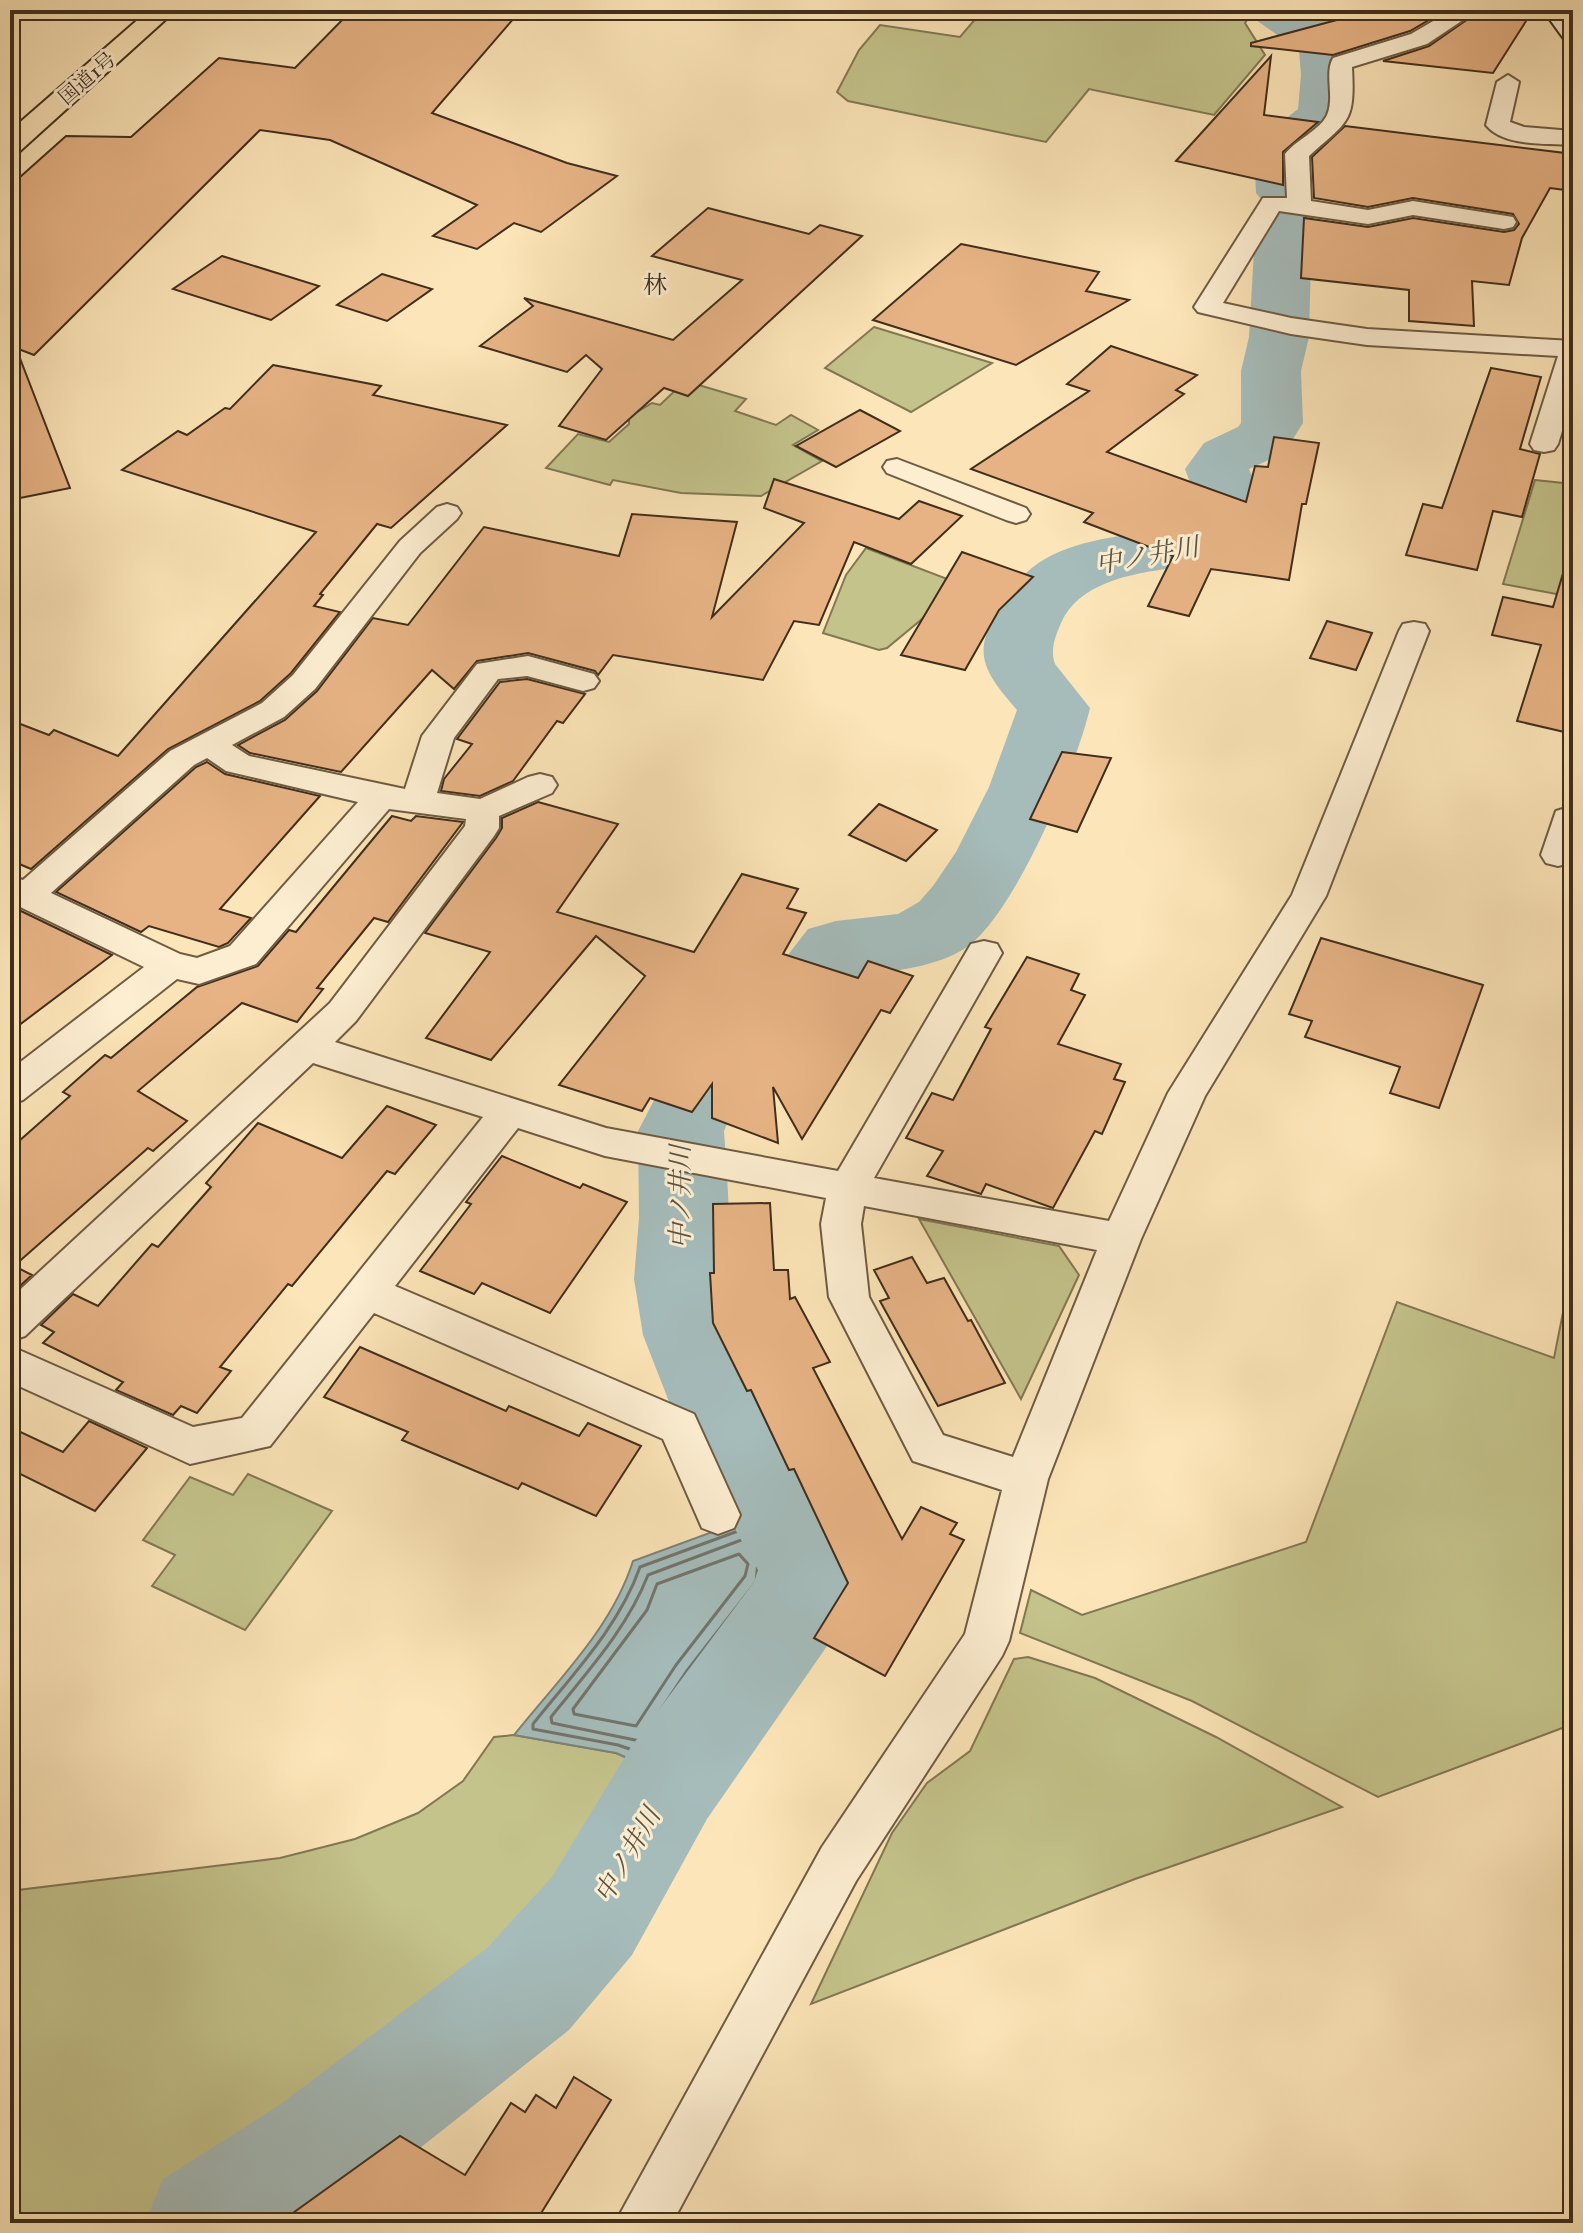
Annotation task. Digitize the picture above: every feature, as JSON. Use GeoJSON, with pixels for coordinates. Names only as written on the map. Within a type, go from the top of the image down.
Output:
{"type":"FeatureCollection","features":[{"type":"Feature","properties":{"kind":"highway","name":"国道1号"},"geometry":{"type":"LineString","coordinates":[[10,145],[164,10]]}},
{"type":"Feature","properties":{"kind":"street"},"geometry":{"type":"LineString","coordinates":[[1299,208],[1297,154],[1338,118],[1342,92],[1341,63],[1419,39],[1467,10]]}},
{"type":"Feature","properties":{"kind":"street"},"geometry":{"type":"LineString","coordinates":[[1555,10],[1573,34]]}},
{"type":"Feature","properties":{"kind":"street"},"geometry":{"type":"LineString","coordinates":[[1508,82],[1498,125],[1520,134],[1573,138]]}},
{"type":"Feature","properties":{"kind":"street"},"geometry":{"type":"LineString","coordinates":[[1504,222],[1413,208],[1368,217],[1272,203],[1207,307],[1279,324],[1367,337],[1573,350],[1544,444]]}},
{"type":"Feature","properties":{"kind":"street"},"geometry":{"type":"LineString","coordinates":[[897,467],[1016,514]]}},
{"type":"Feature","properties":{"kind":"street"},"geometry":{"type":"LineString","coordinates":[[381,797],[243,955],[199,971],[171,965],[18,892],[182,758],[273,710],[304,682],[410,547],[447,513]]}},
{"type":"Feature","properties":{"kind":"street"},"geometry":{"type":"LineString","coordinates":[[642,2223],[839,1864],[986,1641],[1026,1479],[1121,1239],[1187,1093],[1309,896],[1414,631]]}},
{"type":"Feature","properties":{"kind":"street"},"geometry":{"type":"LineString","coordinates":[[418,802],[438,736],[488,671],[528,666],[583,681]]}},
{"type":"Feature","properties":{"kind":"street"},"geometry":{"type":"LineString","coordinates":[[208,743],[238,764],[381,797],[418,802],[483,810],[540,785]]}},
{"type":"Feature","properties":{"kind":"street"},"geometry":{"type":"LineString","coordinates":[[10,1324],[343,1012],[482,828],[483,810]]}},
{"type":"Feature","properties":{"kind":"street"},"geometry":{"type":"LineString","coordinates":[[1558,855],[1568,819],[1573,817]]}},
{"type":"Feature","properties":{"kind":"street"},"geometry":{"type":"LineString","coordinates":[[984,953],[848,1188],[841,1224],[849,1297],[928,1448],[1026,1479]]}},
{"type":"Feature","properties":{"kind":"street"},"geometry":{"type":"LineString","coordinates":[[10,1090],[171,965]]}},
{"type":"Feature","properties":{"kind":"street"},"geometry":{"type":"LineString","coordinates":[[307,1047],[605,1142],[1121,1239]]}},
{"type":"Feature","properties":{"kind":"street"},"geometry":{"type":"LineString","coordinates":[[10,1363],[190,1446],[255,1433],[510,1111]]}},
{"type":"Feature","properties":{"kind":"street"},"geometry":{"type":"LineString","coordinates":[[365,1291],[679,1427],[718,1515]]}},
{"type":"Feature","properties":{"kind":"shaded area"},"geometry":{"type":"Polygon","coordinates":[[[983,10],[1254,10],[1245,23],[1265,55],[1214,115],[1089,89],[1046,142],[848,101],[837,92],[859,50],[880,25],[960,37],[983,10]]]}},
{"type":"Feature","properties":{"kind":"shaded area"},"geometry":{"type":"Polygon","coordinates":[[[874,327],[992,363],[911,412],[825,368],[874,327]]]}},
{"type":"Feature","properties":{"kind":"shaded area"},"geometry":{"type":"Polygon","coordinates":[[[685,381],[746,399],[735,411],[776,425],[791,415],[818,430],[793,445],[822,461],[761,496],[681,493],[613,480],[610,485],[546,468],[578,434],[609,442],[629,424],[629,417],[652,403],[660,405],[685,381]]]}},
{"type":"Feature","properties":{"kind":"shaded area"},"geometry":{"type":"Polygon","coordinates":[[[1535,480],[1573,484],[1573,597],[1503,584],[1535,480]]]}},
{"type":"Feature","properties":{"kind":"shaded area"},"geometry":{"type":"Polygon","coordinates":[[[866,548],[963,585],[887,648],[879,650],[823,633],[846,575],[866,548]]]}},
{"type":"Feature","properties":{"kind":"shaded area"},"geometry":{"type":"Polygon","coordinates":[[[919,1219],[1059,1246],[1079,1275],[1021,1399],[919,1219]]]}},
{"type":"Feature","properties":{"kind":"shaded area"},"geometry":{"type":"Polygon","coordinates":[[[1573,1262],[1573,1724],[1378,1797],[1192,1701],[1020,1633],[1031,1590],[1082,1615],[1306,1542],[1397,1302],[1554,1358],[1573,1262]]]}},
{"type":"Feature","properties":{"kind":"shaded area"},"geometry":{"type":"Polygon","coordinates":[[[248,1474],[332,1511],[245,1630],[152,1586],[175,1555],[143,1540],[190,1477],[233,1495],[248,1474]]]}},
{"type":"Feature","properties":{"kind":"shaded area"},"geometry":{"type":"Polygon","coordinates":[[[1028,1657],[1095,1678],[1216,1737],[1342,1807],[1135,1879],[811,2004],[892,1833],[927,1783],[970,1751],[1014,1659],[1028,1657]]]}},
{"type":"Feature","properties":{"kind":"shaded area"},"geometry":{"type":"Polygon","coordinates":[[[514,1735],[616,1753],[646,1766],[573,1904],[477,2001],[314,2122],[151,2223],[10,2223],[10,1891],[280,1858],[355,1839],[418,1813],[463,1781],[494,1737],[514,1735]]]}},
{"type":"Feature","properties":{"kind":"water"},"geometry":{"type":"Polygon","coordinates":[[[756,1516],[776,1552],[781,1570],[772,1592],[701,1682],[646,1766],[616,1753],[514,1735],[597,1631],[612,1609],[633,1561],[756,1516]]]}},
{"type":"Feature","properties":{"kind":"building"},"geometry":{"type":"Polygon","coordinates":[[[352,10],[521,10],[432,113],[567,163],[617,176],[541,232],[514,223],[477,249],[433,236],[477,205],[330,140],[260,130],[34,355],[16,348],[70,488],[10,500],[10,186],[66,136],[131,137],[219,58],[295,68],[352,10]]]}},
{"type":"Feature","properties":{"kind":"building"},"geometry":{"type":"Polygon","coordinates":[[[1374,10],[1446,10],[1410,31],[1333,55],[1251,46],[1251,43],[1374,10]]]}},
{"type":"Feature","properties":{"kind":"building"},"geometry":{"type":"Polygon","coordinates":[[[1481,10],[1533,10],[1493,73],[1383,61],[1429,46],[1481,10]]]}},
{"type":"Feature","properties":{"kind":"building"},"geometry":{"type":"Polygon","coordinates":[[[1271,56],[1264,115],[1318,122],[1283,152],[1283,185],[1176,161],[1271,56]]]}},
{"type":"Feature","properties":{"kind":"building"},"geometry":{"type":"Polygon","coordinates":[[[1345,126],[1573,154],[1573,191],[1550,188],[1522,238],[1509,285],[1472,281],[1474,326],[1409,321],[1409,290],[1301,278],[1304,218],[1368,227],[1413,218],[1504,232],[1514,230],[1519,224],[1513,214],[1413,198],[1368,207],[1314,198],[1312,157],[1345,126]]]}},
{"type":"Feature","properties":{"kind":"building"},"geometry":{"type":"Polygon","coordinates":[[[708,208],[809,234],[820,225],[862,236],[688,396],[664,388],[606,440],[559,426],[602,369],[586,355],[567,372],[480,346],[533,306],[524,298],[673,340],[742,280],[652,256],[708,208]]]}},
{"type":"Feature","properties":{"kind":"building"},"geometry":{"type":"Polygon","coordinates":[[[961,244],[1099,272],[1086,291],[1129,300],[1016,365],[873,320],[961,244]]]}},
{"type":"Feature","properties":{"kind":"building"},"geometry":{"type":"Polygon","coordinates":[[[222,256],[319,286],[271,320],[173,289],[222,256]]]}},
{"type":"Feature","properties":{"kind":"building"},"geometry":{"type":"Polygon","coordinates":[[[382,274],[432,289],[387,321],[337,305],[382,274]]]}},
{"type":"Feature","properties":{"kind":"building"},"geometry":{"type":"Polygon","coordinates":[[[1111,346],[1197,375],[1176,390],[1184,394],[1107,452],[1246,502],[1255,466],[1268,467],[1274,437],[1319,443],[1306,504],[1302,504],[1289,580],[1211,569],[1189,616],[1148,606],[1173,556],[1084,522],[1093,513],[971,469],[1089,391],[1067,384],[1111,346]]]}},
{"type":"Feature","properties":{"kind":"building"},"geometry":{"type":"Polygon","coordinates":[[[273,365],[381,386],[373,395],[507,425],[391,528],[377,524],[320,594],[323,595],[314,606],[340,612],[291,673],[260,701],[168,749],[31,869],[10,860],[10,720],[49,735],[54,730],[118,756],[316,532],[122,470],[178,431],[187,435],[225,408],[230,409],[273,365]]]}},
{"type":"Feature","properties":{"kind":"building"},"geometry":{"type":"Polygon","coordinates":[[[1491,368],[1541,377],[1520,449],[1540,454],[1522,517],[1493,511],[1477,570],[1406,555],[1423,504],[1442,508],[1491,368]]]}},
{"type":"Feature","properties":{"kind":"building"},"geometry":{"type":"Polygon","coordinates":[[[860,410],[900,431],[836,467],[796,446],[860,410]]]}},
{"type":"Feature","properties":{"kind":"building"},"geometry":{"type":"Polygon","coordinates":[[[774,479],[899,519],[919,501],[962,516],[911,564],[854,542],[819,625],[794,621],[763,680],[613,655],[598,675],[595,671],[528,653],[477,661],[454,689],[432,670],[341,772],[250,753],[238,745],[285,720],[317,691],[373,618],[408,625],[484,527],[619,556],[632,514],[737,522],[712,617],[804,523],[764,508],[774,479]]]}},
{"type":"Feature","properties":{"kind":"building"},"geometry":{"type":"Polygon","coordinates":[[[962,552],[1033,577],[999,610],[965,670],[901,655],[962,552]]]}},
{"type":"Feature","properties":{"kind":"building"},"geometry":{"type":"Polygon","coordinates":[[[1564,570],[1573,571],[1573,734],[1517,721],[1541,645],[1492,635],[1503,597],[1553,607],[1564,570]]]}},
{"type":"Feature","properties":{"kind":"building"},"geometry":{"type":"Polygon","coordinates":[[[1327,621],[1372,633],[1356,670],[1310,658],[1327,621]]]}},
{"type":"Feature","properties":{"kind":"building"},"geometry":{"type":"Polygon","coordinates":[[[527,679],[585,694],[563,723],[557,721],[513,781],[480,796],[441,791],[444,779],[472,744],[457,739],[500,682],[527,679]]]}},
{"type":"Feature","properties":{"kind":"building"},"geometry":{"type":"Polygon","coordinates":[[[1062,752],[1111,758],[1077,832],[1030,819],[1062,752]]]}},
{"type":"Feature","properties":{"kind":"building"},"geometry":{"type":"Polygon","coordinates":[[[207,762],[225,774],[320,796],[220,909],[251,918],[228,943],[219,947],[149,926],[141,932],[56,892],[196,767],[207,762]]]}},
{"type":"Feature","properties":{"kind":"building"},"geometry":{"type":"Polygon","coordinates":[[[538,802],[618,824],[557,912],[694,952],[742,874],[798,889],[787,908],[806,913],[783,954],[858,978],[868,961],[913,976],[890,1013],[881,1010],[802,1139],[773,1087],[778,1143],[712,1118],[712,1084],[692,1112],[650,1098],[642,1111],[559,1085],[645,976],[596,936],[491,1060],[426,1038],[490,952],[425,933],[496,838],[502,828],[502,818],[538,802]]]}},
{"type":"Feature","properties":{"kind":"building"},"geometry":{"type":"Polygon","coordinates":[[[879,804],[937,830],[906,861],[849,835],[879,804]]]}},
{"type":"Feature","properties":{"kind":"building"},"geometry":{"type":"Polygon","coordinates":[[[392,816],[411,821],[416,816],[463,822],[388,922],[374,918],[317,988],[323,989],[297,1022],[242,1003],[138,1091],[187,1121],[153,1151],[148,1148],[14,1266],[32,1275],[10,1295],[10,1149],[70,1096],[63,1092],[105,1055],[111,1058],[197,987],[258,966],[289,930],[296,932],[392,816]]]}},
{"type":"Feature","properties":{"kind":"building"},"geometry":{"type":"Polygon","coordinates":[[[21,911],[112,955],[10,1032],[10,921],[21,911]]]}},
{"type":"Feature","properties":{"kind":"building"},"geometry":{"type":"Polygon","coordinates":[[[1321,938],[1483,985],[1439,1108],[1390,1093],[1400,1067],[1305,1037],[1312,1021],[1289,1014],[1321,938]]]}},
{"type":"Feature","properties":{"kind":"building"},"geometry":{"type":"Polygon","coordinates":[[[1027,957],[1079,974],[1071,990],[1085,995],[1058,1044],[1121,1064],[1114,1079],[1125,1082],[1102,1134],[1095,1131],[1053,1208],[986,1184],[981,1194],[927,1176],[943,1151],[906,1138],[932,1093],[953,1100],[991,1029],[985,1027],[1027,957]]]}},
{"type":"Feature","properties":{"kind":"building"},"geometry":{"type":"Polygon","coordinates":[[[387,1106],[436,1125],[395,1174],[387,1171],[292,1286],[288,1284],[220,1367],[231,1371],[197,1413],[181,1406],[173,1415],[116,1390],[123,1382],[43,1343],[54,1332],[41,1325],[73,1294],[98,1306],[152,1244],[158,1247],[211,1187],[206,1183],[258,1123],[342,1158],[387,1106]]]}},
{"type":"Feature","properties":{"kind":"building"},"geometry":{"type":"Polygon","coordinates":[[[502,1156],[580,1188],[583,1184],[627,1202],[550,1313],[482,1283],[474,1294],[420,1271],[471,1204],[466,1202],[502,1156]]]}},
{"type":"Feature","properties":{"kind":"building"},"geometry":{"type":"Polygon","coordinates":[[[770,1203],[774,1270],[788,1270],[790,1299],[795,1297],[830,1362],[813,1368],[902,1539],[921,1507],[957,1523],[950,1534],[964,1540],[885,1676],[814,1638],[848,1583],[794,1469],[789,1470],[751,1390],[747,1391],[713,1323],[710,1273],[714,1273],[713,1204],[770,1203]]]}},
{"type":"Feature","properties":{"kind":"building"},"geometry":{"type":"Polygon","coordinates":[[[912,1257],[927,1283],[944,1278],[1005,1383],[938,1406],[880,1301],[889,1298],[874,1270],[912,1257]]]}},
{"type":"Feature","properties":{"kind":"building"},"geometry":{"type":"Polygon","coordinates":[[[360,1347],[506,1411],[509,1406],[579,1436],[588,1423],[641,1446],[596,1516],[522,1483],[518,1489],[402,1440],[408,1432],[324,1397],[360,1347]]]}},
{"type":"Feature","properties":{"kind":"building"},"geometry":{"type":"Polygon","coordinates":[[[89,1421],[147,1448],[95,1511],[10,1469],[10,1427],[63,1452],[89,1421]]]}},
{"type":"Feature","properties":{"kind":"building"},"geometry":{"type":"Polygon","coordinates":[[[574,2077],[611,2100],[535,2223],[279,2223],[400,2136],[465,2175],[511,2103],[525,2112],[536,2095],[556,2108],[574,2077]]]}},
{"type":"Feature","properties":{"kind":"waterway","name":"中ノ井川"},"geometry":{"type":"LineString","coordinates":[[1273,10],[1317,41],[1324,50],[1327,75],[1323,115],[1280,149],[1283,193]]}},
{"type":"Feature","properties":{"kind":"waterway","name":"中ノ井川"},"geometry":{"type":"LineString","coordinates":[[207,2223],[324,2147],[528,1989],[592,1916],[669,1783],[798,1604],[810,1566],[730,1435],[690,1335],[680,1279],[684,1218],[681,1131],[693,1105],[743,1064],[793,1007],[836,949],[909,940],[936,929],[961,905],[1011,820],[1049,729],[1054,708],[1026,675],[1017,657],[1022,632],[1049,589],[1071,572],[1096,561],[1209,543],[1237,534],[1238,522],[1217,469],[1226,456],[1262,440],[1272,423],[1271,371],[1279,337],[1284,217]]}},
{"type":"Feature","properties":{"kind":"district","name":"林"},"geometry":{"type":"Point","coordinates":[655,285]}}]}
